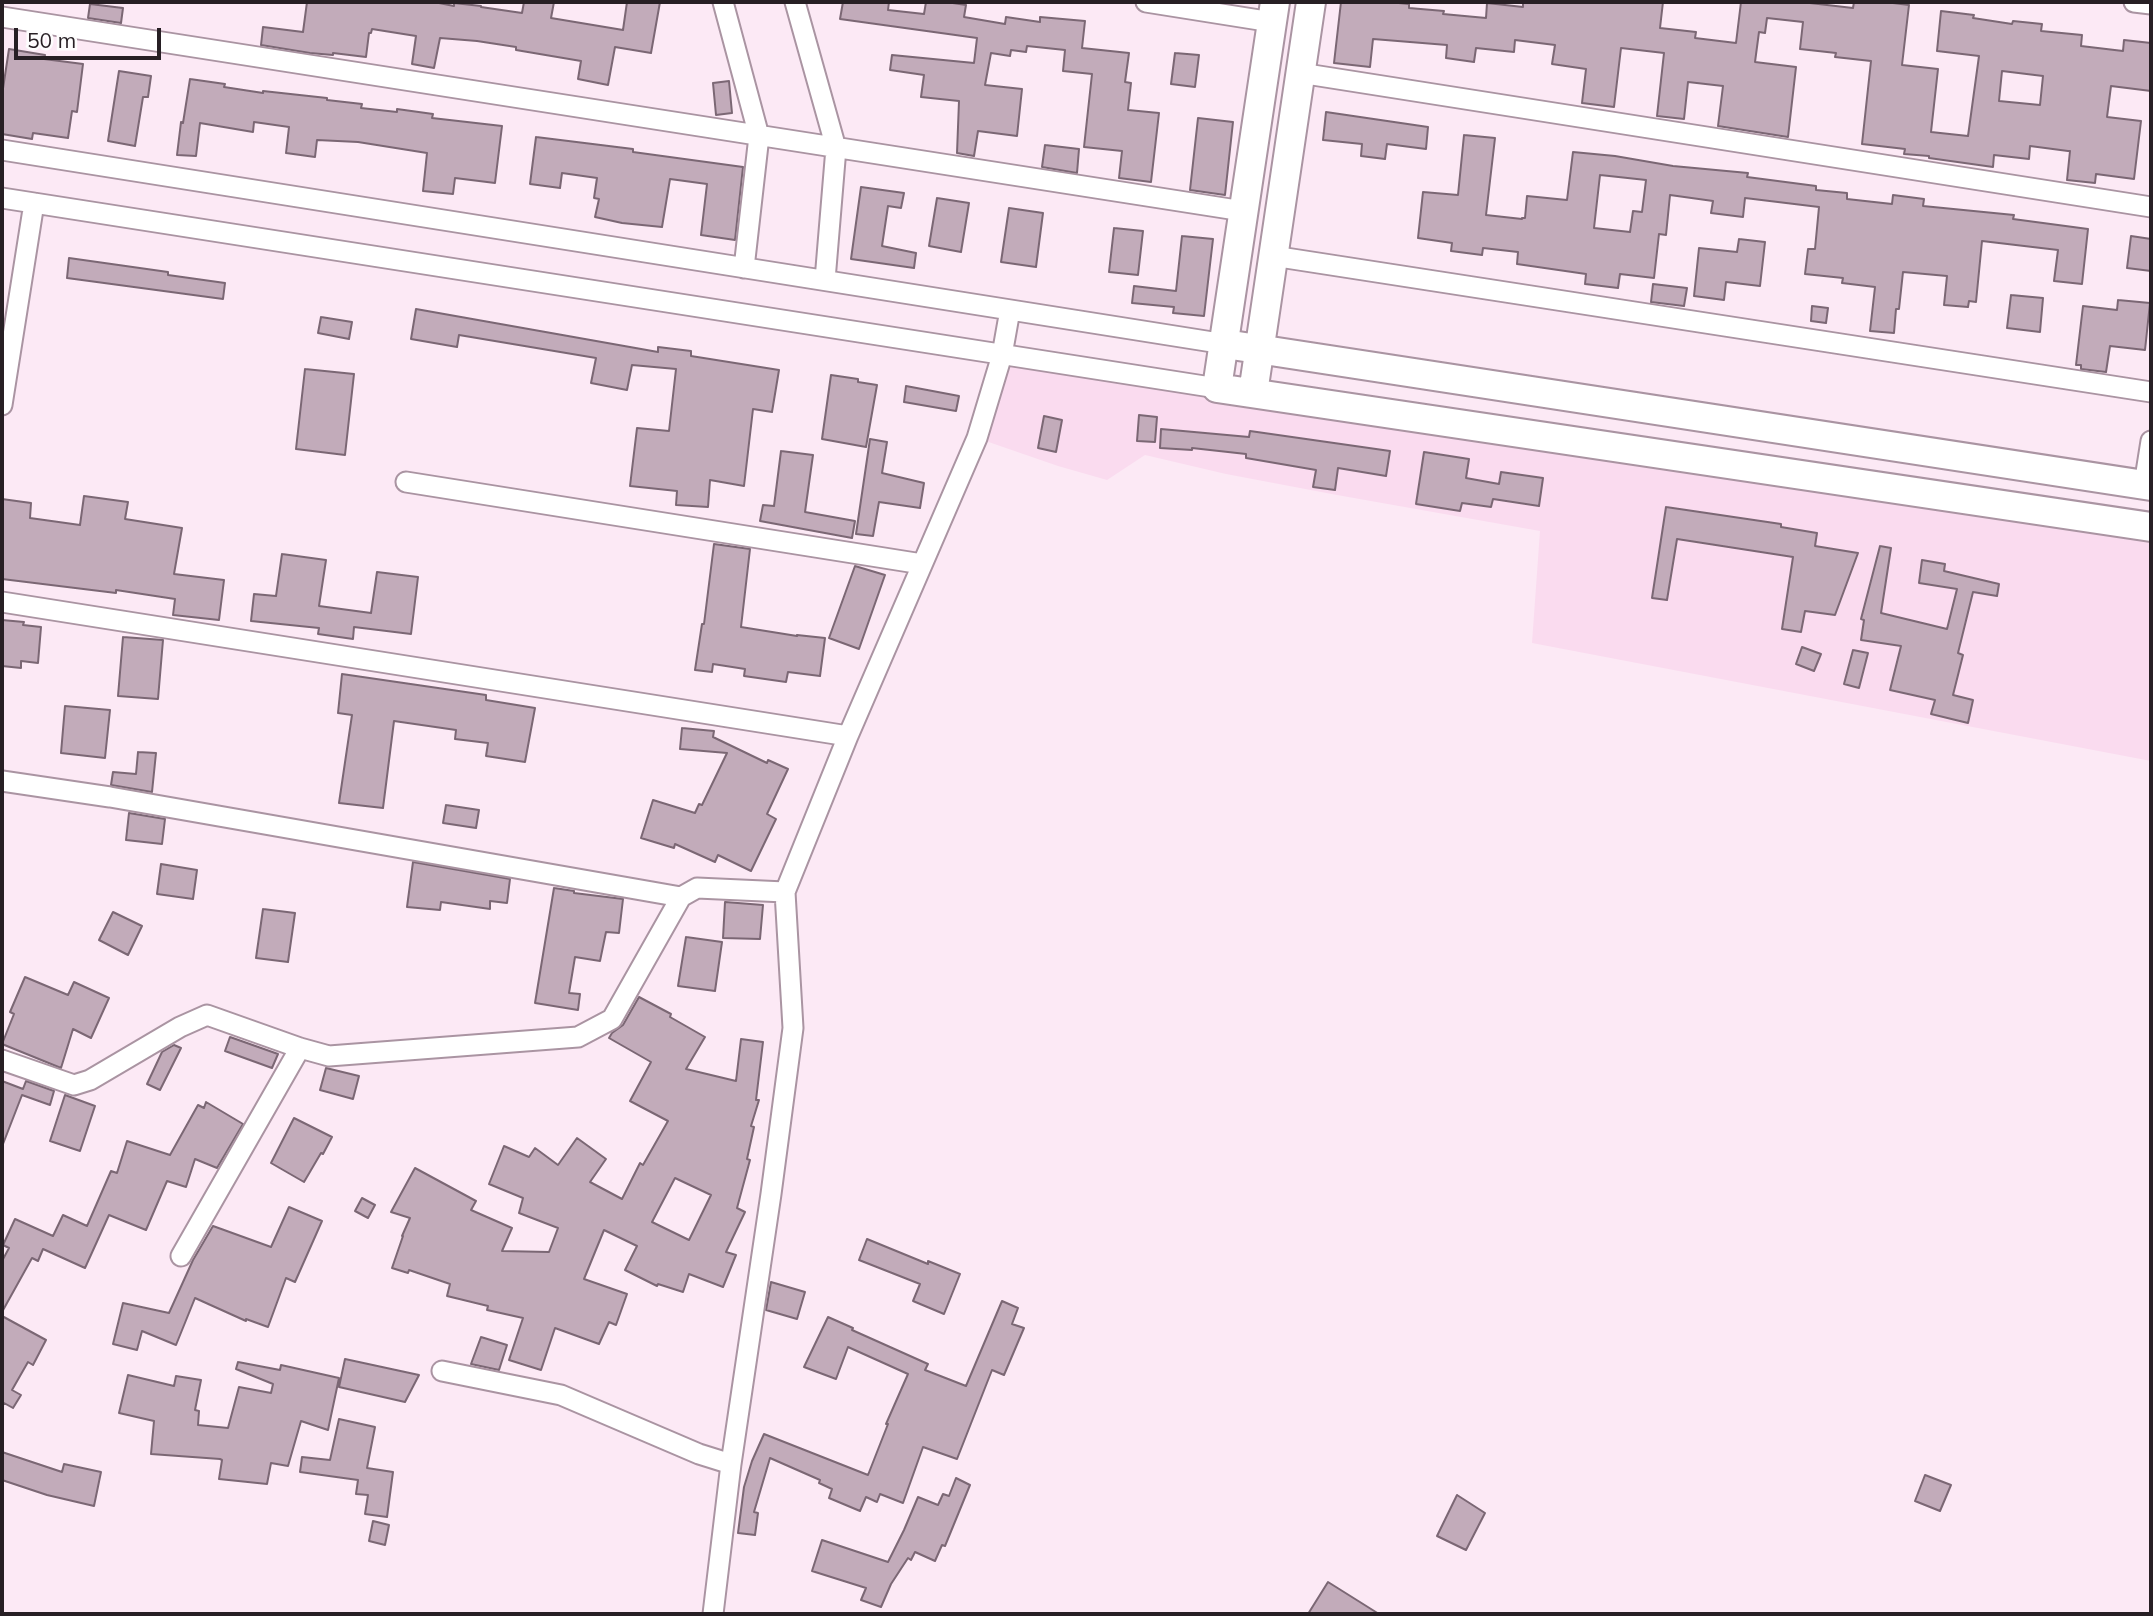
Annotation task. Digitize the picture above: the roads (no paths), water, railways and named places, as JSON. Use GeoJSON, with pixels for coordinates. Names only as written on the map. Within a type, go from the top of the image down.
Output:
{"type":"FeatureCollection","features":[{"type":"Feature","properties":{"kind":"street"},"geometry":{"type":"LineString","coordinates":[[723,2],[759,136],[744,268]]}},
{"type":"Feature","properties":{"kind":"street"},"geometry":{"type":"LineString","coordinates":[[795,2],[836,148],[825,280]]}},
{"type":"Feature","properties":{"kind":"street"},"geometry":{"type":"LineString","coordinates":[[1146,2],[1274,12],[1217,388]]}},
{"type":"Feature","properties":{"kind":"street"},"geometry":{"type":"LineString","coordinates":[[1253,393],[1311,2]]}},
{"type":"Feature","properties":{"kind":"street"},"geometry":{"type":"LineString","coordinates":[[2134,2],[2151,4]]}},
{"type":"Feature","properties":{"kind":"street"},"geometry":{"type":"LineString","coordinates":[[2,17],[1243,211]]}},
{"type":"Feature","properties":{"kind":"street"},"geometry":{"type":"LineString","coordinates":[[1300,73],[2151,207]]}},
{"type":"Feature","properties":{"kind":"street"},"geometry":{"type":"LineString","coordinates":[[3,157],[825,280],[2148,485],[2151,441]]}},
{"type":"Feature","properties":{"kind":"street"},"geometry":{"type":"LineString","coordinates":[[2,198],[1217,388],[2151,527]]}},
{"type":"Feature","properties":{"kind":"street"},"geometry":{"type":"LineString","coordinates":[[2,405],[34,203]]}},
{"type":"Feature","properties":{"kind":"street"},"geometry":{"type":"LineString","coordinates":[[1273,256],[2151,391]]}},
{"type":"Feature","properties":{"kind":"street"},"geometry":{"type":"LineString","coordinates":[[713,1614],[731,1464],[793,1028],[785,891],[848,736],[977,438],[1002,355],[1010,310]]}},
{"type":"Feature","properties":{"kind":"street"},"geometry":{"type":"LineString","coordinates":[[406,482],[922,564]]}},
{"type":"Feature","properties":{"kind":"street"},"geometry":{"type":"LineString","coordinates":[[2,602],[848,736]]}},
{"type":"Feature","properties":{"kind":"street"},"geometry":{"type":"LineString","coordinates":[[2,781],[681,897]]}},
{"type":"Feature","properties":{"kind":"street"},"geometry":{"type":"LineString","coordinates":[[2,1060],[74,1085],[89,1080],[180,1027],[207,1015],[330,1056],[578,1037],[612,1019],[681,897],[697,888],[785,891]]}},
{"type":"Feature","properties":{"kind":"street"},"geometry":{"type":"LineString","coordinates":[[181,1256],[300,1048]]}},
{"type":"Feature","properties":{"kind":"street"},"geometry":{"type":"LineString","coordinates":[[442,1371],[561,1395],[699,1454],[731,1464]]}}]}
